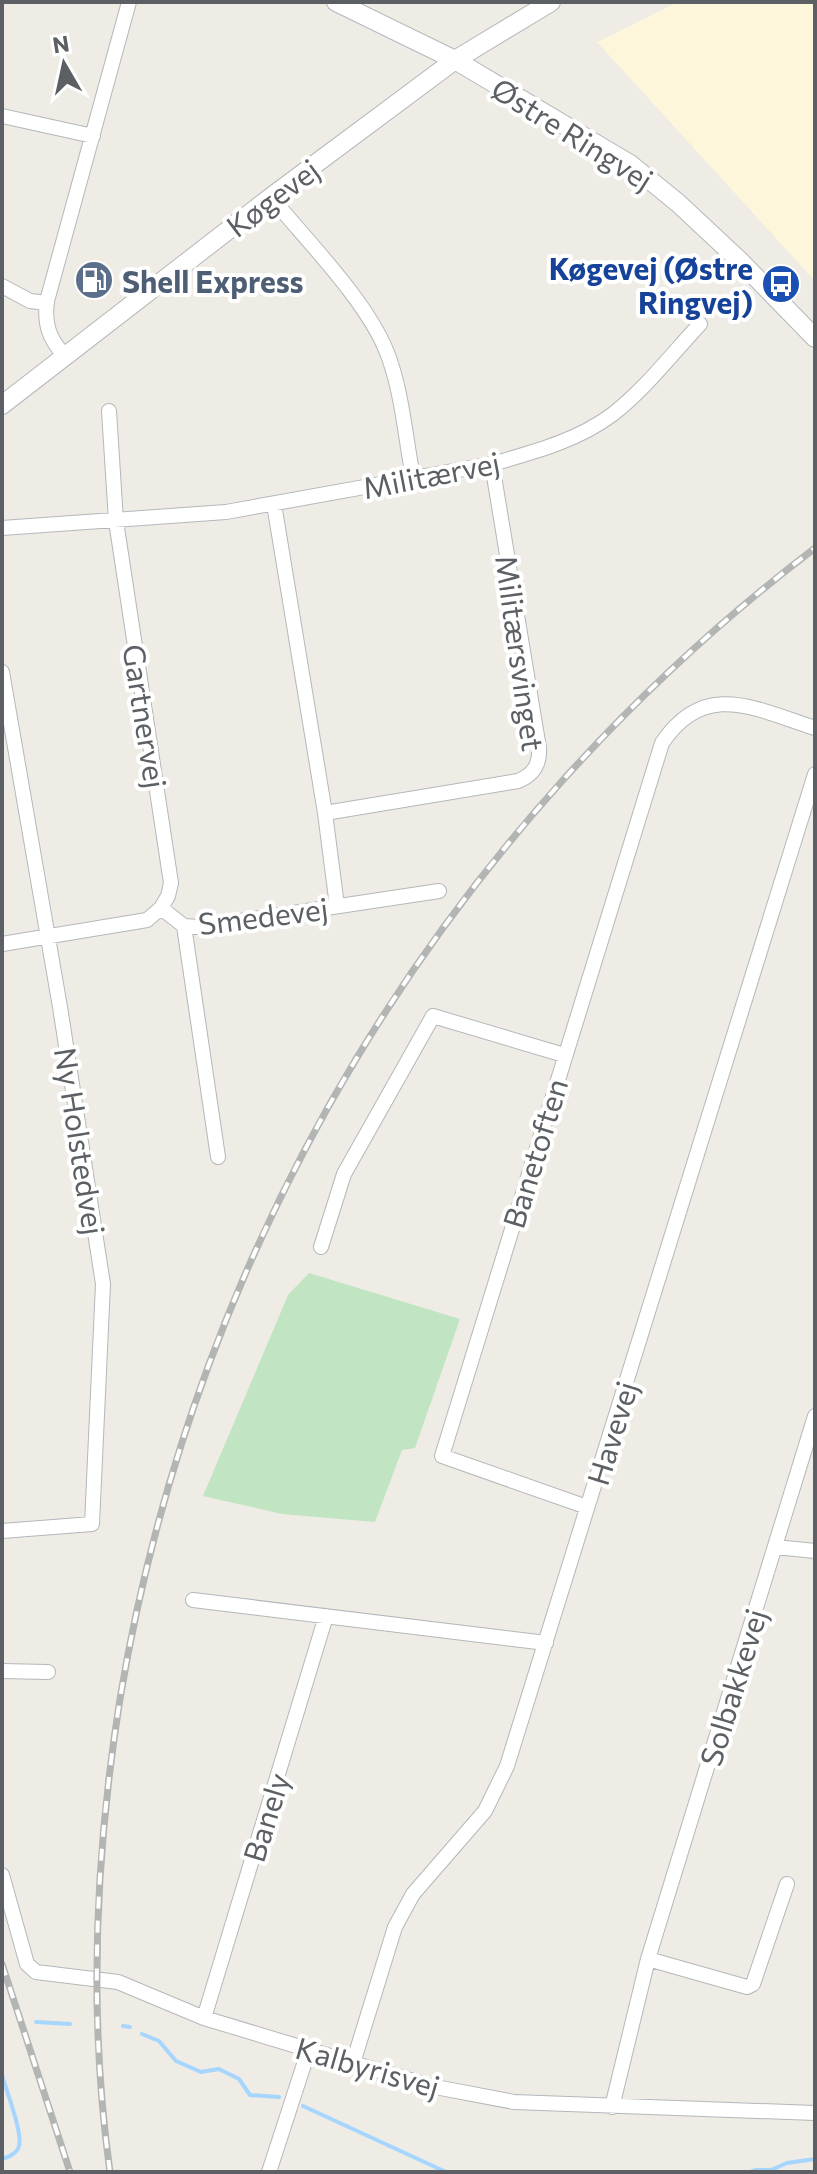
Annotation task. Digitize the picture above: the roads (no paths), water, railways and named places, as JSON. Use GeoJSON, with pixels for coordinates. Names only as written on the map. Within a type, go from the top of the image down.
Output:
{"type":"FeatureCollection","features":[{"type":"Feature","properties":{"kind":"street"},"geometry":{"type":"LineString","coordinates":[[65,356],[49,334],[47,303],[129,2]]}},
{"type":"Feature","properties":{"kind":"street","name":"Østre Ringvej"},"geometry":{"type":"LineString","coordinates":[[336,2],[455,60],[630,164],[678,203],[739,260],[815,338]]}},
{"type":"Feature","properties":{"kind":"street","name":"Køgevej"},"geometry":{"type":"LineString","coordinates":[[2,405],[271,197],[455,60],[551,2]]}},
{"type":"Feature","properties":{"kind":"street"},"geometry":{"type":"LineString","coordinates":[[2,116],[93,136]]}},
{"type":"Feature","properties":{"kind":"street"},"geometry":{"type":"LineString","coordinates":[[271,197],[364,310],[386,350],[396,382],[413,477]]}},
{"type":"Feature","properties":{"kind":"street"},"geometry":{"type":"LineString","coordinates":[[2,286],[30,301],[47,303]]}},
{"type":"Feature","properties":{"kind":"street","name":"Militærvej"},"geometry":{"type":"LineString","coordinates":[[2,528],[226,512],[492,464],[567,440],[603,420],[639,390],[700,324]]}},
{"type":"Feature","properties":{"kind":"street"},"geometry":{"type":"LineString","coordinates":[[109,411],[116,521]]}},
{"type":"Feature","properties":{"kind":"street","name":"Militærsvinget"},"geometry":{"type":"LineString","coordinates":[[325,813],[518,781],[531,774],[538,763],[539,748],[492,464]]}},
{"type":"Feature","properties":{"kind":"street"},"geometry":{"type":"LineString","coordinates":[[274,504],[325,813],[337,906]]}},
{"type":"Feature","properties":{"kind":"street","name":"Gartnervej"},"geometry":{"type":"LineString","coordinates":[[116,521],[171,883],[161,908]]}},
{"type":"Feature","properties":{"kind":"street","name":"Ny Holstedvej"},"geometry":{"type":"LineString","coordinates":[[2,672],[60,1007],[103,1284],[92,1524],[2,1531]]}},
{"type":"Feature","properties":{"kind":"street","name":"Banetoften"},"geometry":{"type":"LineString","coordinates":[[587,1507],[442,1456],[662,743],[674,725],[689,713],[722,702],[738,703],[815,728]]}},
{"type":"Feature","properties":{"kind":"street","name":"Havevej"},"geometry":{"type":"LineString","coordinates":[[353,2063],[395,1927],[413,1894],[485,1811],[507,1766],[815,774]]}},
{"type":"Feature","properties":{"kind":"street","name":"Smedevej"},"geometry":{"type":"LineString","coordinates":[[2,944],[147,920],[161,908],[184,926],[200,927],[439,891]]}},
{"type":"Feature","properties":{"kind":"street"},"geometry":{"type":"LineString","coordinates":[[184,926],[218,1157]]}},
{"type":"Feature","properties":{"kind":"street"},"geometry":{"type":"LineString","coordinates":[[321,1247],[344,1174],[433,1016],[564,1055]]}},
{"type":"Feature","properties":{"kind":"street","name":"Solbakkevej"},"geometry":{"type":"LineString","coordinates":[[612,2107],[648,1959],[815,1416]]}},
{"type":"Feature","properties":{"kind":"street"},"geometry":{"type":"LineString","coordinates":[[775,1547],[815,1551]]}},
{"type":"Feature","properties":{"kind":"street"},"geometry":{"type":"LineString","coordinates":[[193,1600],[546,1643]]}},
{"type":"Feature","properties":{"kind":"street","name":"Banely"},"geometry":{"type":"LineString","coordinates":[[204,2018],[326,1616]]}},
{"type":"Feature","properties":{"kind":"street"},"geometry":{"type":"LineString","coordinates":[[2,1671],[48,1672]]}},
{"type":"Feature","properties":{"kind":"street","name":"Kalbyrisvej"},"geometry":{"type":"LineString","coordinates":[[2,1875],[27,1964],[36,1972],[118,1982],[204,2018],[430,2086],[514,2102],[815,2113]]}},
{"type":"Feature","properties":{"kind":"street"},"geometry":{"type":"LineString","coordinates":[[648,1959],[747,1987],[753,1984],[787,1884]]}},
{"type":"Feature","properties":{"kind":"street"},"geometry":{"type":"LineString","coordinates":[[269,2172],[309,2049]]}},
{"type":"Feature","properties":{"kind":"waterway"},"geometry":{"type":"LineString","coordinates":[[36,2022],[70,2024]]}},
{"type":"Feature","properties":{"kind":"waterway"},"geometry":{"type":"LineString","coordinates":[[123,2026],[130,2027]]}},
{"type":"Feature","properties":{"kind":"waterway"},"geometry":{"type":"LineString","coordinates":[[142,2034],[159,2041],[176,2061],[201,2072],[219,2069],[239,2079],[250,2095],[279,2097]]}},
{"type":"Feature","properties":{"kind":"waterway"},"geometry":{"type":"LineString","coordinates":[[2,2075],[19,2134],[18,2149],[2,2159]]}},
{"type":"Feature","properties":{"kind":"waterway"},"geometry":{"type":"LineString","coordinates":[[303,2106],[446,2172]]}},
{"type":"Feature","properties":{"kind":"waterway"},"geometry":{"type":"LineString","coordinates":[[750,2172],[815,2159]]}},
{"type":"Feature","properties":{"kind":"railway"},"geometry":{"type":"LineString","coordinates":[[110,2172],[99,2054],[97,1935],[105,1817],[120,1699],[157,1529],[209,1365],[276,1207],[357,1057],[453,915],[561,782],[682,660],[815,548]]}},
{"type":"Feature","properties":{"kind":"railway"},"geometry":{"type":"LineString","coordinates":[[2,1964],[70,2172]]}},
{"type":"Feature","properties":{"kind":"place","name":"Shell Express"},"geometry":{"type":"Point","coordinates":[94,280]}},
{"type":"Feature","properties":{"kind":"place","name":"Køgevej (Østre Ringvej)"},"geometry":{"type":"Point","coordinates":[781,284]}}]}
